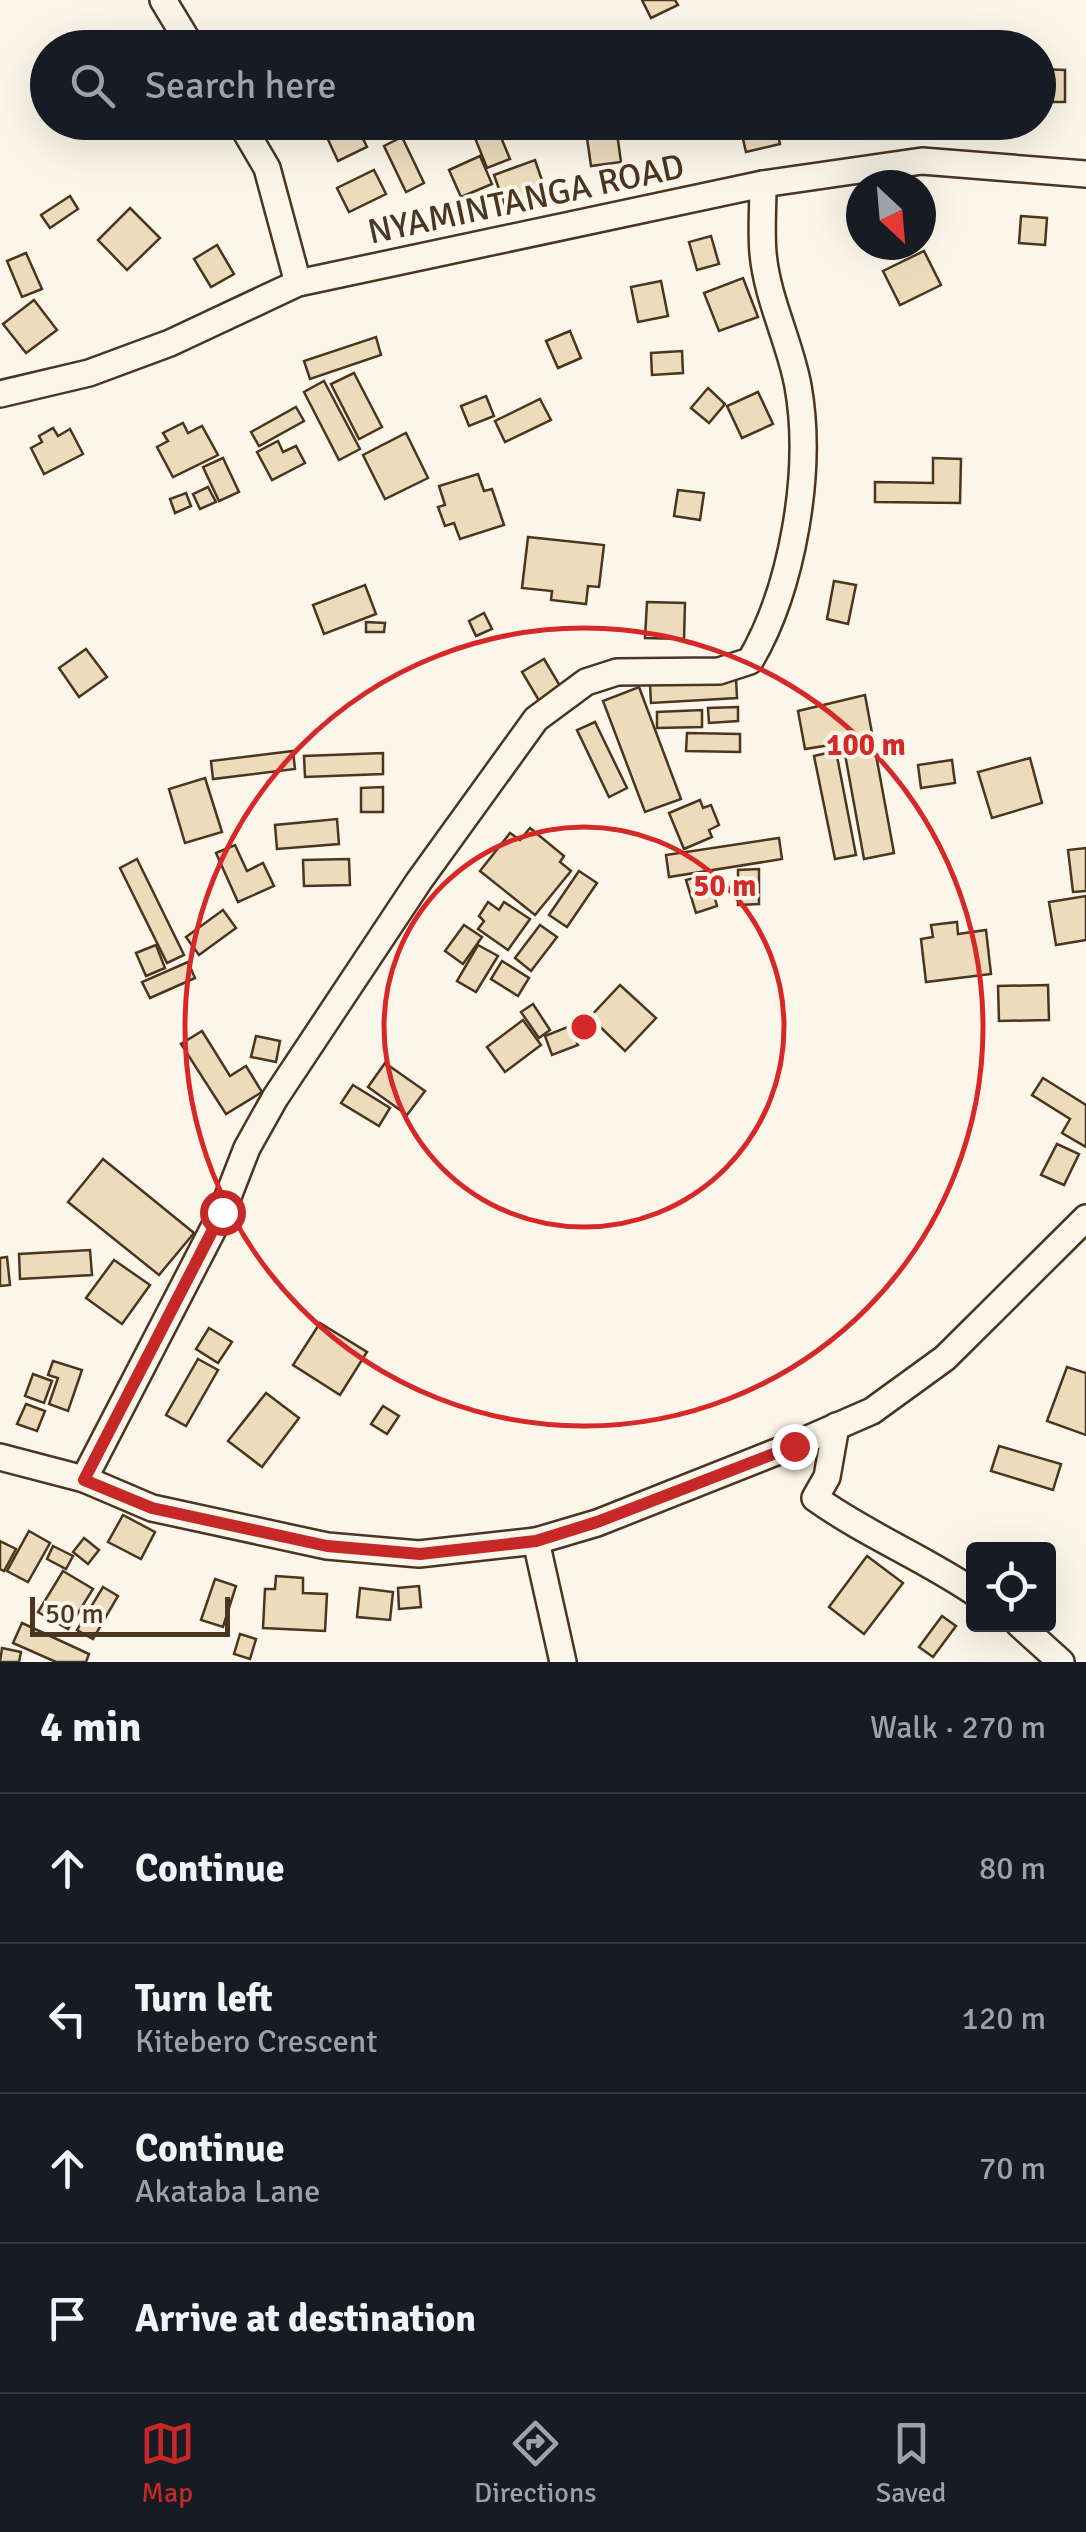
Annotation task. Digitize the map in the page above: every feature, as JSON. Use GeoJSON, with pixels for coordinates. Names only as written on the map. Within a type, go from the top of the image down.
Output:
{"type":"FeatureCollection","features":[{"type":"Feature","properties":{"kind":"street"},"geometry":{"type":"LineString","coordinates":[[163,0],[181,30]]}},
{"type":"Feature","properties":{"kind":"street"},"geometry":{"type":"LineString","coordinates":[[251,140],[267,168],[298,282]]}},
{"type":"Feature","properties":{"kind":"street","name":"NYAMINTANGA ROAD"},"geometry":{"type":"LineString","coordinates":[[0,394],[89,373],[154,349],[298,282],[763,184],[922,160],[1086,174]]}},
{"type":"Feature","properties":{"kind":"street"},"geometry":{"type":"LineString","coordinates":[[84,1480],[222,1212],[247,1148],[275,1098],[419,881],[536,719],[586,682],[617,672],[719,671],[750,660],[767,632],[790,563],[802,480],[798,387],[763,255],[763,184]]}},
{"type":"Feature","properties":{"kind":"street"},"geometry":{"type":"LineString","coordinates":[[0,1457],[84,1480],[152,1508],[327,1546],[420,1554],[536,1541],[597,1522],[872,1410],[945,1358],[1086,1218]]}},
{"type":"Feature","properties":{"kind":"street"},"geometry":{"type":"LineString","coordinates":[[836,1426],[827,1477],[815,1498],[853,1524],[932,1564],[966,1587]]}},
{"type":"Feature","properties":{"kind":"street"},"geometry":{"type":"LineString","coordinates":[[536,1541],[562,1662]]}},
{"type":"Feature","properties":{"kind":"street"},"geometry":{"type":"LineString","coordinates":[[1028,1632],[1060,1662]]}},
{"type":"Feature","properties":{"kind":"building"},"geometry":{"type":"Polygon","coordinates":[[[642,0],[675,0],[678,5],[651,18],[642,0]]]}},
{"type":"Feature","properties":{"kind":"building"},"geometry":{"type":"Polygon","coordinates":[[[1056,70],[1065,70],[1065,102],[1056,102],[1056,70]]]}},
{"type":"Feature","properties":{"kind":"building"},"geometry":{"type":"Polygon","coordinates":[[[328,140],[364,140],[367,147],[338,161],[328,140]]]}},
{"type":"Feature","properties":{"kind":"building"},"geometry":{"type":"Polygon","coordinates":[[[403,140],[424,183],[406,192],[384,146],[403,140]]]}},
{"type":"Feature","properties":{"kind":"building"},"geometry":{"type":"Polygon","coordinates":[[[476,140],[502,140],[510,159],[487,168],[476,140]]]}},
{"type":"Feature","properties":{"kind":"building"},"geometry":{"type":"Polygon","coordinates":[[[587,140],[618,140],[621,162],[591,166],[587,140]]]}},
{"type":"Feature","properties":{"kind":"building"},"geometry":{"type":"Polygon","coordinates":[[[743,140],[779,140],[780,144],[746,152],[743,140]]]}},
{"type":"Feature","properties":{"kind":"building"},"geometry":{"type":"Polygon","coordinates":[[[480,156],[492,184],[461,197],[449,170],[480,156]]]}},
{"type":"Feature","properties":{"kind":"building"},"geometry":{"type":"Polygon","coordinates":[[[535,160],[546,192],[505,206],[494,175],[535,160]]]}},
{"type":"Feature","properties":{"kind":"building"},"geometry":{"type":"Polygon","coordinates":[[[374,170],[386,194],[349,212],[337,188],[374,170]]]}},
{"type":"Feature","properties":{"kind":"building"},"geometry":{"type":"Polygon","coordinates":[[[70,196],[78,209],[50,228],[41,215],[70,196]]]}},
{"type":"Feature","properties":{"kind":"building"},"geometry":{"type":"Polygon","coordinates":[[[130,208],[160,238],[127,270],[98,240],[130,208]]]}},
{"type":"Feature","properties":{"kind":"building"},"geometry":{"type":"Polygon","coordinates":[[[1021,216],[1047,218],[1045,245],[1019,243],[1021,216]]]}},
{"type":"Feature","properties":{"kind":"building"},"geometry":{"type":"Polygon","coordinates":[[[711,236],[719,264],[697,270],[689,242],[711,236]]]}},
{"type":"Feature","properties":{"kind":"building"},"geometry":{"type":"Polygon","coordinates":[[[217,245],[234,274],[211,287],[194,259],[217,245]]]}},
{"type":"Feature","properties":{"kind":"building"},"geometry":{"type":"Polygon","coordinates":[[[26,253],[42,289],[22,297],[7,261],[26,253]]]}},
{"type":"Feature","properties":{"kind":"building"},"geometry":{"type":"Polygon","coordinates":[[[906,260],[928,260],[941,285],[900,305],[883,271],[906,260]]]}},
{"type":"Feature","properties":{"kind":"building"},"geometry":{"type":"Polygon","coordinates":[[[743,278],[758,317],[719,331],[704,293],[743,278]]]}},
{"type":"Feature","properties":{"kind":"building"},"geometry":{"type":"Polygon","coordinates":[[[661,281],[668,316],[638,322],[631,287],[661,281]]]}},
{"type":"Feature","properties":{"kind":"building"},"geometry":{"type":"Polygon","coordinates":[[[34,300],[57,330],[26,353],[3,324],[34,300]]]}},
{"type":"Feature","properties":{"kind":"building"},"geometry":{"type":"Polygon","coordinates":[[[570,331],[581,358],[558,368],[546,341],[570,331]]]}},
{"type":"Feature","properties":{"kind":"building"},"geometry":{"type":"Polygon","coordinates":[[[376,337],[381,355],[310,379],[304,361],[376,337]]]}},
{"type":"Feature","properties":{"kind":"building"},"geometry":{"type":"Polygon","coordinates":[[[682,351],[683,373],[652,375],[651,353],[682,351]]]}},
{"type":"Feature","properties":{"kind":"building"},"geometry":{"type":"Polygon","coordinates":[[[354,373],[382,427],[359,439],[331,384],[354,373]]]}},
{"type":"Feature","properties":{"kind":"building"},"geometry":{"type":"Polygon","coordinates":[[[324,381],[360,449],[339,460],[304,392],[324,381]]]}},
{"type":"Feature","properties":{"kind":"building"},"geometry":{"type":"Polygon","coordinates":[[[708,388],[725,404],[709,423],[691,408],[708,388]]]}},
{"type":"Feature","properties":{"kind":"building"},"geometry":{"type":"Polygon","coordinates":[[[758,392],[773,424],[742,438],[727,406],[758,392]]]}},
{"type":"Feature","properties":{"kind":"building"},"geometry":{"type":"Polygon","coordinates":[[[486,396],[494,416],[469,426],[461,406],[486,396]]]}},
{"type":"Feature","properties":{"kind":"building"},"geometry":{"type":"Polygon","coordinates":[[[540,399],[551,420],[505,442],[495,421],[540,399]]]}},
{"type":"Feature","properties":{"kind":"building"},"geometry":{"type":"Polygon","coordinates":[[[296,407],[304,421],[259,446],[251,432],[296,407]]]}},
{"type":"Feature","properties":{"kind":"building"},"geometry":{"type":"Polygon","coordinates":[[[183,423],[188,433],[202,426],[218,455],[173,477],[157,447],[168,441],[163,433],[183,423]]]}},
{"type":"Feature","properties":{"kind":"building"},"geometry":{"type":"Polygon","coordinates":[[[53,428],[58,436],[70,429],[83,454],[44,474],[31,448],[42,442],[39,436],[53,428]]]}},
{"type":"Feature","properties":{"kind":"building"},"geometry":{"type":"Polygon","coordinates":[[[406,433],[428,478],[385,499],[363,455],[406,433]]]}},
{"type":"Feature","properties":{"kind":"building"},"geometry":{"type":"Polygon","coordinates":[[[278,441],[283,452],[296,446],[305,463],[272,480],[257,452],[278,441]]]}},
{"type":"Feature","properties":{"kind":"building"},"geometry":{"type":"Polygon","coordinates":[[[223,458],[239,492],[219,501],[203,467],[223,458]]]}},
{"type":"Feature","properties":{"kind":"building"},"geometry":{"type":"Polygon","coordinates":[[[933,458],[961,459],[960,503],[875,502],[875,482],[933,483],[933,458]]]}},
{"type":"Feature","properties":{"kind":"building"},"geometry":{"type":"Polygon","coordinates":[[[478,474],[484,491],[492,489],[504,525],[460,539],[454,523],[445,526],[438,507],[445,505],[439,486],[478,474]]]}},
{"type":"Feature","properties":{"kind":"building"},"geometry":{"type":"Polygon","coordinates":[[[208,487],[216,502],[200,509],[193,494],[208,487]]]}},
{"type":"Feature","properties":{"kind":"building"},"geometry":{"type":"Polygon","coordinates":[[[678,490],[704,493],[700,520],[674,516],[678,490]]]}},
{"type":"Feature","properties":{"kind":"building"},"geometry":{"type":"Polygon","coordinates":[[[186,493],[191,506],[175,513],[170,499],[186,493]]]}},
{"type":"Feature","properties":{"kind":"building"},"geometry":{"type":"Polygon","coordinates":[[[528,537],[604,545],[599,587],[588,586],[586,604],[551,600],[552,591],[522,588],[528,537]]]}},
{"type":"Feature","properties":{"kind":"building"},"geometry":{"type":"Polygon","coordinates":[[[834,581],[856,585],[848,624],[827,619],[834,581]]]}},
{"type":"Feature","properties":{"kind":"building"},"geometry":{"type":"Polygon","coordinates":[[[365,585],[376,614],[324,634],[313,605],[365,585]]]}},
{"type":"Feature","properties":{"kind":"building"},"geometry":{"type":"Polygon","coordinates":[[[647,602],[685,603],[684,639],[645,638],[647,602]]]}},
{"type":"Feature","properties":{"kind":"building"},"geometry":{"type":"Polygon","coordinates":[[[484,613],[492,629],[476,636],[469,621],[484,613]]]}},
{"type":"Feature","properties":{"kind":"building"},"geometry":{"type":"Polygon","coordinates":[[[366,622],[385,623],[384,632],[366,632],[366,622]]]}},
{"type":"Feature","properties":{"kind":"building"},"geometry":{"type":"Polygon","coordinates":[[[86,649],[107,677],[79,697],[59,668],[86,649]]]}},
{"type":"Feature","properties":{"kind":"building"},"geometry":{"type":"Polygon","coordinates":[[[544,659],[566,696],[544,709],[522,672],[544,659]]]}},
{"type":"Feature","properties":{"kind":"building"},"geometry":{"type":"Polygon","coordinates":[[[736,678],[737,698],[651,703],[650,684],[736,678]]]}},
{"type":"Feature","properties":{"kind":"building"},"geometry":{"type":"Polygon","coordinates":[[[639,687],[681,799],[645,812],[603,701],[639,687]]]}},
{"type":"Feature","properties":{"kind":"building"},"geometry":{"type":"Polygon","coordinates":[[[865,695],[894,853],[864,859],[843,743],[805,749],[798,711],[865,695]]]}},
{"type":"Feature","properties":{"kind":"building"},"geometry":{"type":"Polygon","coordinates":[[[738,707],[738,721],[709,723],[708,708],[738,707]]]}},
{"type":"Feature","properties":{"kind":"building"},"geometry":{"type":"Polygon","coordinates":[[[702,710],[702,727],[657,728],[657,712],[702,710]]]}},
{"type":"Feature","properties":{"kind":"building"},"geometry":{"type":"Polygon","coordinates":[[[595,722],[627,788],[609,797],[577,730],[595,722]]]}},
{"type":"Feature","properties":{"kind":"building"},"geometry":{"type":"Polygon","coordinates":[[[687,733],[740,734],[740,752],[686,751],[687,733]]]}},
{"type":"Feature","properties":{"kind":"building"},"geometry":{"type":"Polygon","coordinates":[[[293,751],[295,769],[213,779],[211,761],[293,751]]]}},
{"type":"Feature","properties":{"kind":"building"},"geometry":{"type":"Polygon","coordinates":[[[836,751],[856,855],[835,859],[814,756],[836,751]]]}},
{"type":"Feature","properties":{"kind":"building"},"geometry":{"type":"Polygon","coordinates":[[[383,753],[383,774],[305,777],[304,756],[383,753]]]}},
{"type":"Feature","properties":{"kind":"building"},"geometry":{"type":"Polygon","coordinates":[[[1030,758],[1042,803],[992,818],[978,772],[1030,758]]]}},
{"type":"Feature","properties":{"kind":"building"},"geometry":{"type":"Polygon","coordinates":[[[952,760],[955,783],[921,788],[918,765],[952,760]]]}},
{"type":"Feature","properties":{"kind":"building"},"geometry":{"type":"Polygon","coordinates":[[[205,778],[222,832],[185,843],[169,789],[205,778]]]}},
{"type":"Feature","properties":{"kind":"building"},"geometry":{"type":"Polygon","coordinates":[[[383,787],[383,812],[361,812],[361,788],[383,787]]]}},
{"type":"Feature","properties":{"kind":"building"},"geometry":{"type":"Polygon","coordinates":[[[700,800],[703,808],[711,805],[719,825],[709,830],[712,837],[684,849],[669,813],[700,800]]]}},
{"type":"Feature","properties":{"kind":"building"},"geometry":{"type":"Polygon","coordinates":[[[337,819],[339,844],[277,849],[275,825],[337,819]]]}},
{"type":"Feature","properties":{"kind":"building"},"geometry":{"type":"Polygon","coordinates":[[[530,828],[564,856],[560,862],[571,871],[535,915],[480,871],[510,833],[520,840],[530,828]]]}},
{"type":"Feature","properties":{"kind":"building"},"geometry":{"type":"Polygon","coordinates":[[[779,838],[782,859],[669,877],[666,855],[779,838]]]}},
{"type":"Feature","properties":{"kind":"building"},"geometry":{"type":"Polygon","coordinates":[[[235,845],[247,871],[263,863],[274,886],[238,902],[216,853],[235,845]]]}},
{"type":"Feature","properties":{"kind":"building"},"geometry":{"type":"Polygon","coordinates":[[[1086,848],[1086,891],[1073,892],[1068,850],[1086,848]]]}},
{"type":"Feature","properties":{"kind":"building"},"geometry":{"type":"Polygon","coordinates":[[[137,859],[184,955],[167,963],[120,868],[137,859]]]}},
{"type":"Feature","properties":{"kind":"building"},"geometry":{"type":"Polygon","coordinates":[[[349,859],[350,885],[304,886],[303,860],[349,859]]]}},
{"type":"Feature","properties":{"kind":"building"},"geometry":{"type":"Polygon","coordinates":[[[759,869],[759,904],[738,905],[738,870],[759,869]]]}},
{"type":"Feature","properties":{"kind":"building"},"geometry":{"type":"Polygon","coordinates":[[[579,871],[597,883],[567,927],[549,915],[579,871]]]}},
{"type":"Feature","properties":{"kind":"building"},"geometry":{"type":"Polygon","coordinates":[[[708,874],[717,906],[696,913],[686,880],[708,874]]]}},
{"type":"Feature","properties":{"kind":"building"},"geometry":{"type":"Polygon","coordinates":[[[1086,896],[1086,940],[1056,945],[1049,902],[1086,896]]]}},
{"type":"Feature","properties":{"kind":"building"},"geometry":{"type":"Polygon","coordinates":[[[488,902],[499,910],[504,902],[530,919],[508,950],[478,929],[484,921],[479,916],[488,902]]]}},
{"type":"Feature","properties":{"kind":"building"},"geometry":{"type":"Polygon","coordinates":[[[223,910],[236,928],[199,955],[186,937],[223,910]]]}},
{"type":"Feature","properties":{"kind":"building"},"geometry":{"type":"Polygon","coordinates":[[[957,922],[958,934],[986,930],[991,974],[926,982],[921,939],[933,937],[931,925],[957,922]]]}},
{"type":"Feature","properties":{"kind":"building"},"geometry":{"type":"Polygon","coordinates":[[[464,925],[482,937],[463,964],[445,951],[464,925]]]}},
{"type":"Feature","properties":{"kind":"building"},"geometry":{"type":"Polygon","coordinates":[[[540,925],[557,937],[531,971],[515,958],[540,925]]]}},
{"type":"Feature","properties":{"kind":"building"},"geometry":{"type":"Polygon","coordinates":[[[156,945],[165,968],[146,976],[136,953],[156,945]]]}},
{"type":"Feature","properties":{"kind":"building"},"geometry":{"type":"Polygon","coordinates":[[[478,945],[498,956],[476,992],[457,981],[478,945]]]}},
{"type":"Feature","properties":{"kind":"building"},"geometry":{"type":"Polygon","coordinates":[[[502,961],[529,978],[518,996],[491,979],[502,961]]]}},
{"type":"Feature","properties":{"kind":"building"},"geometry":{"type":"Polygon","coordinates":[[[188,962],[195,978],[150,998],[142,982],[188,962]]]}},
{"type":"Feature","properties":{"kind":"building"},"geometry":{"type":"Polygon","coordinates":[[[620,985],[656,1018],[625,1051],[590,1017],[620,985]]]}},
{"type":"Feature","properties":{"kind":"building"},"geometry":{"type":"Polygon","coordinates":[[[1048,985],[1049,1020],[999,1021],[998,986],[1048,985]]]}},
{"type":"Feature","properties":{"kind":"building"},"geometry":{"type":"Polygon","coordinates":[[[533,1004],[550,1030],[539,1038],[521,1012],[533,1004]]]}},
{"type":"Feature","properties":{"kind":"building"},"geometry":{"type":"Polygon","coordinates":[[[523,1020],[541,1045],[505,1072],[487,1047],[523,1020]]]}},
{"type":"Feature","properties":{"kind":"building"},"geometry":{"type":"Polygon","coordinates":[[[570,1026],[578,1045],[552,1055],[545,1036],[570,1026]]]}},
{"type":"Feature","properties":{"kind":"building"},"geometry":{"type":"Polygon","coordinates":[[[202,1031],[230,1076],[246,1066],[262,1092],[226,1114],[181,1044],[202,1031]]]}},
{"type":"Feature","properties":{"kind":"building"},"geometry":{"type":"Polygon","coordinates":[[[256,1036],[280,1041],[276,1062],[251,1057],[256,1036]]]}},
{"type":"Feature","properties":{"kind":"building"},"geometry":{"type":"Polygon","coordinates":[[[385,1063],[425,1091],[407,1115],[368,1087],[385,1063]]]}},
{"type":"Feature","properties":{"kind":"building"},"geometry":{"type":"Polygon","coordinates":[[[1043,1078],[1086,1105],[1086,1147],[1062,1133],[1070,1119],[1032,1095],[1043,1078]]]}},
{"type":"Feature","properties":{"kind":"building"},"geometry":{"type":"Polygon","coordinates":[[[353,1085],[390,1108],[379,1126],[341,1103],[353,1085]]]}},
{"type":"Feature","properties":{"kind":"building"},"geometry":{"type":"Polygon","coordinates":[[[1057,1144],[1079,1154],[1064,1185],[1041,1175],[1057,1144]]]}},
{"type":"Feature","properties":{"kind":"building"},"geometry":{"type":"Polygon","coordinates":[[[103,1159],[194,1233],[159,1275],[68,1202],[103,1159]]]}},
{"type":"Feature","properties":{"kind":"building"},"geometry":{"type":"Polygon","coordinates":[[[90,1250],[92,1275],[20,1279],[19,1254],[90,1250]]]}},
{"type":"Feature","properties":{"kind":"building"},"geometry":{"type":"Polygon","coordinates":[[[7,1257],[10,1285],[0,1286],[0,1258],[7,1257]]]}},
{"type":"Feature","properties":{"kind":"building"},"geometry":{"type":"Polygon","coordinates":[[[114,1260],[150,1285],[122,1324],[86,1298],[114,1260]]]}},
{"type":"Feature","properties":{"kind":"building"},"geometry":{"type":"Polygon","coordinates":[[[320,1323],[367,1352],[340,1395],[293,1365],[320,1323]]]}},
{"type":"Feature","properties":{"kind":"building"},"geometry":{"type":"Polygon","coordinates":[[[209,1328],[232,1342],[218,1363],[196,1349],[209,1328]]]}},
{"type":"Feature","properties":{"kind":"building"},"geometry":{"type":"Polygon","coordinates":[[[198,1359],[218,1370],[186,1426],[166,1415],[198,1359]]]}},
{"type":"Feature","properties":{"kind":"building"},"geometry":{"type":"Polygon","coordinates":[[[53,1361],[82,1370],[68,1411],[49,1404],[58,1378],[48,1375],[53,1361]]]}},
{"type":"Feature","properties":{"kind":"building"},"geometry":{"type":"Polygon","coordinates":[[[1067,1367],[1086,1373],[1086,1435],[1047,1421],[1067,1367]]]}},
{"type":"Feature","properties":{"kind":"building"},"geometry":{"type":"Polygon","coordinates":[[[33,1374],[52,1381],[44,1403],[25,1396],[33,1374]]]}},
{"type":"Feature","properties":{"kind":"building"},"geometry":{"type":"Polygon","coordinates":[[[266,1393],[299,1418],[262,1467],[228,1441],[266,1393]]]}},
{"type":"Feature","properties":{"kind":"building"},"geometry":{"type":"Polygon","coordinates":[[[26,1404],[45,1411],[37,1431],[17,1424],[26,1404]]]}},
{"type":"Feature","properties":{"kind":"building"},"geometry":{"type":"Polygon","coordinates":[[[383,1406],[399,1416],[387,1434],[371,1424],[383,1406]]]}},
{"type":"Feature","properties":{"kind":"building"},"geometry":{"type":"Polygon","coordinates":[[[999,1446],[1061,1464],[1053,1490],[991,1471],[999,1446]]]}},
{"type":"Feature","properties":{"kind":"building"},"geometry":{"type":"Polygon","coordinates":[[[123,1515],[155,1532],[141,1559],[108,1542],[123,1515]]]}},
{"type":"Feature","properties":{"kind":"building"},"geometry":{"type":"Polygon","coordinates":[[[29,1531],[50,1543],[28,1582],[7,1571],[29,1531]]]}},
{"type":"Feature","properties":{"kind":"building"},"geometry":{"type":"Polygon","coordinates":[[[84,1538],[99,1550],[88,1564],[73,1552],[84,1538]]]}},
{"type":"Feature","properties":{"kind":"building"},"geometry":{"type":"Polygon","coordinates":[[[0,1541],[16,1549],[4,1571],[0,1569],[0,1541]]]}},
{"type":"Feature","properties":{"kind":"building"},"geometry":{"type":"Polygon","coordinates":[[[53,1546],[73,1556],[66,1569],[47,1559],[53,1546]]]}},
{"type":"Feature","properties":{"kind":"building"},"geometry":{"type":"Polygon","coordinates":[[[867,1556],[903,1583],[864,1634],[829,1607],[867,1556]]]}},
{"type":"Feature","properties":{"kind":"building"},"geometry":{"type":"Polygon","coordinates":[[[63,1571],[93,1589],[68,1629],[38,1612],[63,1571]]]}},
{"type":"Feature","properties":{"kind":"building"},"geometry":{"type":"Polygon","coordinates":[[[276,1576],[303,1578],[303,1593],[327,1594],[325,1631],[263,1628],[265,1589],[275,1589],[276,1576]]]}},
{"type":"Feature","properties":{"kind":"building"},"geometry":{"type":"Polygon","coordinates":[[[215,1579],[236,1586],[223,1627],[201,1620],[215,1579]]]}},
{"type":"Feature","properties":{"kind":"building"},"geometry":{"type":"Polygon","coordinates":[[[419,1586],[421,1607],[399,1609],[398,1588],[419,1586]]]}},
{"type":"Feature","properties":{"kind":"building"},"geometry":{"type":"Polygon","coordinates":[[[103,1587],[118,1596],[93,1639],[77,1630],[103,1587]]]}},
{"type":"Feature","properties":{"kind":"building"},"geometry":{"type":"Polygon","coordinates":[[[360,1588],[393,1592],[390,1620],[357,1617],[360,1588]]]}},
{"type":"Feature","properties":{"kind":"building"},"geometry":{"type":"Polygon","coordinates":[[[942,1616],[956,1626],[933,1657],[919,1647],[942,1616]]]}},
{"type":"Feature","properties":{"kind":"building"},"geometry":{"type":"Polygon","coordinates":[[[22,1623],[89,1654],[86,1662],[56,1662],[13,1643],[22,1623]]]}},
{"type":"Feature","properties":{"kind":"building"},"geometry":{"type":"Polygon","coordinates":[[[240,1634],[256,1639],[250,1659],[234,1654],[240,1634]]]}},
{"type":"Feature","properties":{"kind":"building"},"geometry":{"type":"Polygon","coordinates":[[[2,1648],[21,1652],[19,1662],[0,1662],[2,1648]]]}},
{"type":"Feature","properties":{"kind":"route"},"geometry":{"type":"LineString","coordinates":[[222,1212],[84,1480],[152,1508],[327,1546],[420,1554],[536,1541],[597,1522],[794,1446]]}}]}
